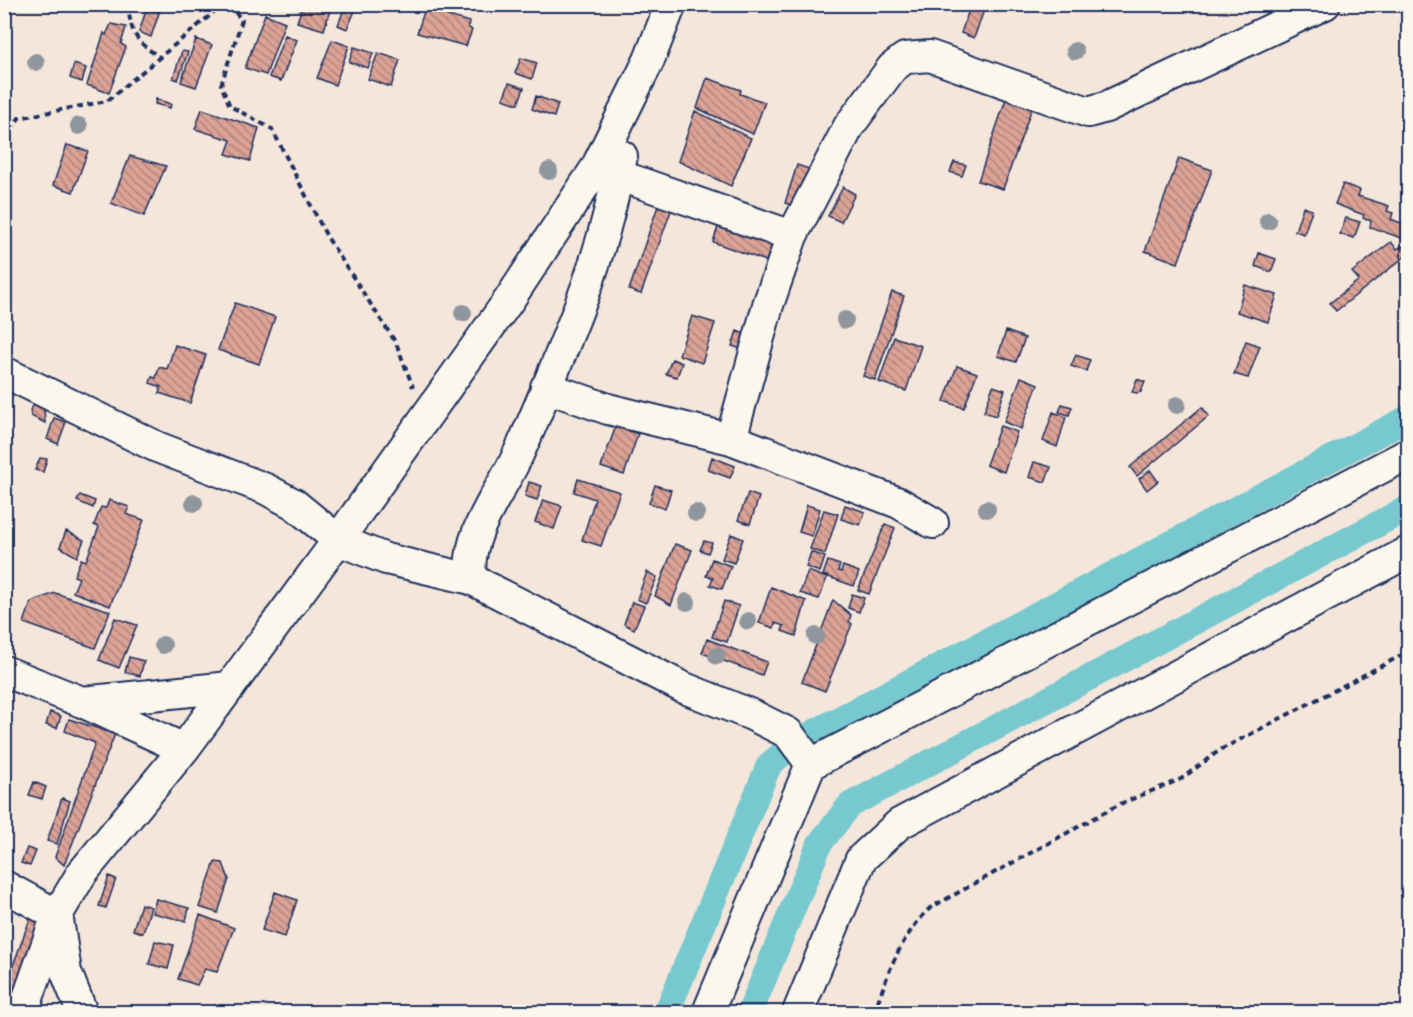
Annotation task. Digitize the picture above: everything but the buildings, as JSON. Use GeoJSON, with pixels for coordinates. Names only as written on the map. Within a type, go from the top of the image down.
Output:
{"type":"FeatureCollection","features":[{"type":"Feature","properties":{"kind":"street"},"geometry":{"type":"LineString","coordinates":[[23,1012],[57,915],[82,873],[184,749],[338,540],[509,300],[596,168],[649,60],[671,4]]}},
{"type":"Feature","properties":{"kind":"street"},"geometry":{"type":"LineString","coordinates":[[731,439],[768,305],[792,236],[849,126],[892,68],[904,58],[930,56],[1088,112],[1106,107],[1189,70],[1325,4]]}},
{"type":"Feature","properties":{"kind":"street"},"geometry":{"type":"LineString","coordinates":[[471,579],[469,564],[478,531],[514,461],[546,387],[608,225],[625,141],[649,60]]}},
{"type":"Feature","properties":{"kind":"street"},"geometry":{"type":"LineString","coordinates":[[618,175],[792,236]]}},
{"type":"Feature","properties":{"kind":"street"},"geometry":{"type":"LineString","coordinates":[[4,372],[156,447],[266,489],[294,504],[338,540],[386,559],[471,579],[682,687],[752,715],[788,734],[811,764]]}},
{"type":"Feature","properties":{"kind":"street"},"geometry":{"type":"LineString","coordinates":[[546,387],[608,409],[731,439],[898,503],[933,523]]}},
{"type":"Feature","properties":{"kind":"street"},"geometry":{"type":"LineString","coordinates":[[708,1012],[811,764],[1408,454]]}},
{"type":"Feature","properties":{"kind":"street"},"geometry":{"type":"LineString","coordinates":[[798,1012],[861,859],[899,824],[1408,552]]}},
{"type":"Feature","properties":{"kind":"street"},"geometry":{"type":"LineString","coordinates":[[4,671],[82,702],[184,749]]}},
{"type":"Feature","properties":{"kind":"street"},"geometry":{"type":"LineString","coordinates":[[82,702],[230,687]]}},
{"type":"Feature","properties":{"kind":"street"},"geometry":{"type":"LineString","coordinates":[[4,886],[57,915]]}},
{"type":"Feature","properties":{"kind":"street"},"geometry":{"type":"LineString","coordinates":[[57,915],[66,972],[82,1012]]}},
{"type":"Feature","properties":{"kind":"path"},"geometry":{"type":"LineString","coordinates":[[128,4],[130,24],[137,41],[161,58]]}},
{"type":"Feature","properties":{"kind":"path"},"geometry":{"type":"LineString","coordinates":[[4,138],[19,118],[107,101],[226,4],[242,20],[221,85],[225,96],[230,106],[272,129],[327,237],[396,343],[426,418]]}},
{"type":"Feature","properties":{"kind":"path"},"geometry":{"type":"LineString","coordinates":[[874,1012],[892,962],[910,929],[930,908],[1120,804],[1181,779],[1220,750],[1408,652]]}},
{"type":"Feature","properties":{"kind":"waterway"},"geometry":{"type":"LineString","coordinates":[[811,734],[1408,418]]}},
{"type":"Feature","properties":{"kind":"waterway"},"geometry":{"type":"LineString","coordinates":[[750,1012],[820,843],[850,805],[1408,508]]}},
{"type":"Feature","properties":{"kind":"waterway"},"geometry":{"type":"LineString","coordinates":[[667,1012],[769,765],[791,746]]}}]}
